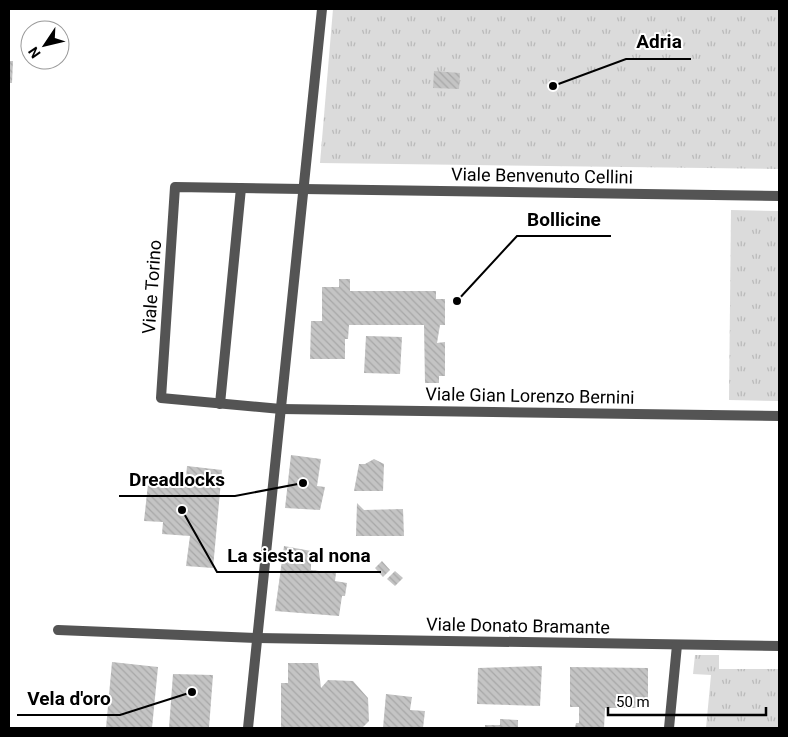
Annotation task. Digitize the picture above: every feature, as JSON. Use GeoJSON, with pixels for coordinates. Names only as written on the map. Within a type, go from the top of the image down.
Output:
{"type":"FeatureCollection","features":[{"type":"Feature","properties":{"kind":"street"},"geometry":{"type":"LineString","coordinates":[[248,728],[322,9]]}},
{"type":"Feature","properties":{"kind":"street","name":"Viale Torino"},"geometry":{"type":"LineString","coordinates":[[281,409],[161,398],[175,187],[304,188]]}},
{"type":"Feature","properties":{"kind":"street"},"geometry":{"type":"LineString","coordinates":[[220,404],[241,188]]}},
{"type":"Feature","properties":{"kind":"street","name":"Viale Benvenuto Cellini"},"geometry":{"type":"LineString","coordinates":[[304,188],[779,196]]}},
{"type":"Feature","properties":{"kind":"street","name":"Viale Gian Lorenzo Bernini"},"geometry":{"type":"LineString","coordinates":[[281,409],[779,416]]}},
{"type":"Feature","properties":{"kind":"street"},"geometry":{"type":"LineString","coordinates":[[58,630],[257,638]]}},
{"type":"Feature","properties":{"kind":"street","name":"Viale Donato Bramante"},"geometry":{"type":"LineString","coordinates":[[257,638],[779,646]]}},
{"type":"Feature","properties":{"kind":"street"},"geometry":{"type":"LineString","coordinates":[[670,728],[677,645]]}},
{"type":"Feature","properties":{"kind":"green space"},"geometry":{"type":"Polygon","coordinates":[[[333,9],[779,9],[779,169],[320,163],[333,9]]]}},
{"type":"Feature","properties":{"kind":"green space"},"geometry":{"type":"Polygon","coordinates":[[[731,210],[779,211],[779,401],[729,400],[731,210]]]}},
{"type":"Feature","properties":{"kind":"green space"},"geometry":{"type":"Polygon","coordinates":[[[695,655],[719,655],[719,669],[779,669],[779,728],[706,728],[711,675],[693,674],[695,655]]]}},
{"type":"Feature","properties":{"kind":"building"},"geometry":{"type":"Polygon","coordinates":[[[9,61],[13,61],[12,83],[9,83],[9,61]]]}},
{"type":"Feature","properties":{"kind":"building"},"geometry":{"type":"Polygon","coordinates":[[[434,71],[460,73],[459,89],[433,88],[434,71]]]}},
{"type":"Feature","properties":{"kind":"building"},"geometry":{"type":"Polygon","coordinates":[[[339,279],[350,279],[350,291],[436,291],[436,299],[445,299],[445,325],[440,325],[437,343],[445,342],[445,376],[439,376],[439,383],[425,383],[424,325],[349,325],[348,339],[345,339],[345,359],[310,359],[311,321],[322,321],[322,287],[339,287],[339,279]]]}},
{"type":"Feature","properties":{"kind":"building"},"geometry":{"type":"Polygon","coordinates":[[[366,336],[402,337],[400,374],[364,373],[366,336]]]}},
{"type":"Feature","properties":{"kind":"building"},"geometry":{"type":"Polygon","coordinates":[[[291,455],[321,459],[317,486],[325,487],[320,510],[285,508],[291,455]]]}},
{"type":"Feature","properties":{"kind":"building"},"geometry":{"type":"Polygon","coordinates":[[[374,459],[384,464],[383,491],[354,491],[359,464],[365,464],[374,459]]]}},
{"type":"Feature","properties":{"kind":"building"},"geometry":{"type":"Polygon","coordinates":[[[187,466],[222,470],[213,568],[186,566],[190,536],[162,534],[163,522],[144,521],[148,484],[167,486],[168,476],[186,478],[187,466]]]}},
{"type":"Feature","properties":{"kind":"building"},"geometry":{"type":"Polygon","coordinates":[[[357,503],[364,510],[403,509],[404,536],[356,536],[357,503]]]}},
{"type":"Feature","properties":{"kind":"building"},"geometry":{"type":"Polygon","coordinates":[[[284,546],[311,551],[311,570],[336,573],[335,581],[347,583],[345,596],[342,596],[339,616],[275,611],[284,546]]]}},
{"type":"Feature","properties":{"kind":"building"},"geometry":{"type":"Polygon","coordinates":[[[382,561],[390,570],[383,577],[375,568],[382,561]]]}},
{"type":"Feature","properties":{"kind":"building"},"geometry":{"type":"Polygon","coordinates":[[[395,571],[403,578],[395,586],[387,579],[395,571]]]}},
{"type":"Feature","properties":{"kind":"building"},"geometry":{"type":"Polygon","coordinates":[[[112,662],[158,667],[152,728],[106,728],[112,662]]]}},
{"type":"Feature","properties":{"kind":"building"},"geometry":{"type":"Polygon","coordinates":[[[288,663],[318,663],[321,688],[328,680],[353,681],[368,698],[369,721],[362,728],[281,728],[281,683],[288,683],[288,663]]]}},
{"type":"Feature","properties":{"kind":"building"},"geometry":{"type":"Polygon","coordinates":[[[542,666],[540,706],[477,704],[478,668],[542,666]]]}},
{"type":"Feature","properties":{"kind":"building"},"geometry":{"type":"Polygon","coordinates":[[[570,667],[648,668],[648,708],[605,708],[604,728],[575,728],[576,723],[579,723],[579,707],[570,707],[570,667]]]}},
{"type":"Feature","properties":{"kind":"building"},"geometry":{"type":"Polygon","coordinates":[[[173,674],[213,675],[209,728],[169,728],[173,674]]]}},
{"type":"Feature","properties":{"kind":"building"},"geometry":{"type":"Polygon","coordinates":[[[386,694],[412,697],[410,710],[425,711],[423,728],[383,728],[386,694]]]}},
{"type":"Feature","properties":{"kind":"building"},"geometry":{"type":"Polygon","coordinates":[[[500,719],[518,720],[518,728],[485,728],[485,725],[500,725],[500,719]]]}},
{"type":"Feature","properties":{"kind":"place","name":"Adria"},"geometry":{"type":"Point","coordinates":[553,86]}},
{"type":"Feature","properties":{"kind":"place","name":"Bollicine"},"geometry":{"type":"Point","coordinates":[457,301]}},
{"type":"Feature","properties":{"kind":"place","name":"Dreadlocks"},"geometry":{"type":"Point","coordinates":[303,483]}},
{"type":"Feature","properties":{"kind":"place","name":"La siesta al nona"},"geometry":{"type":"Point","coordinates":[182,510]}},
{"type":"Feature","properties":{"kind":"place","name":"Vela d'oro"},"geometry":{"type":"Point","coordinates":[192,692]}}]}
